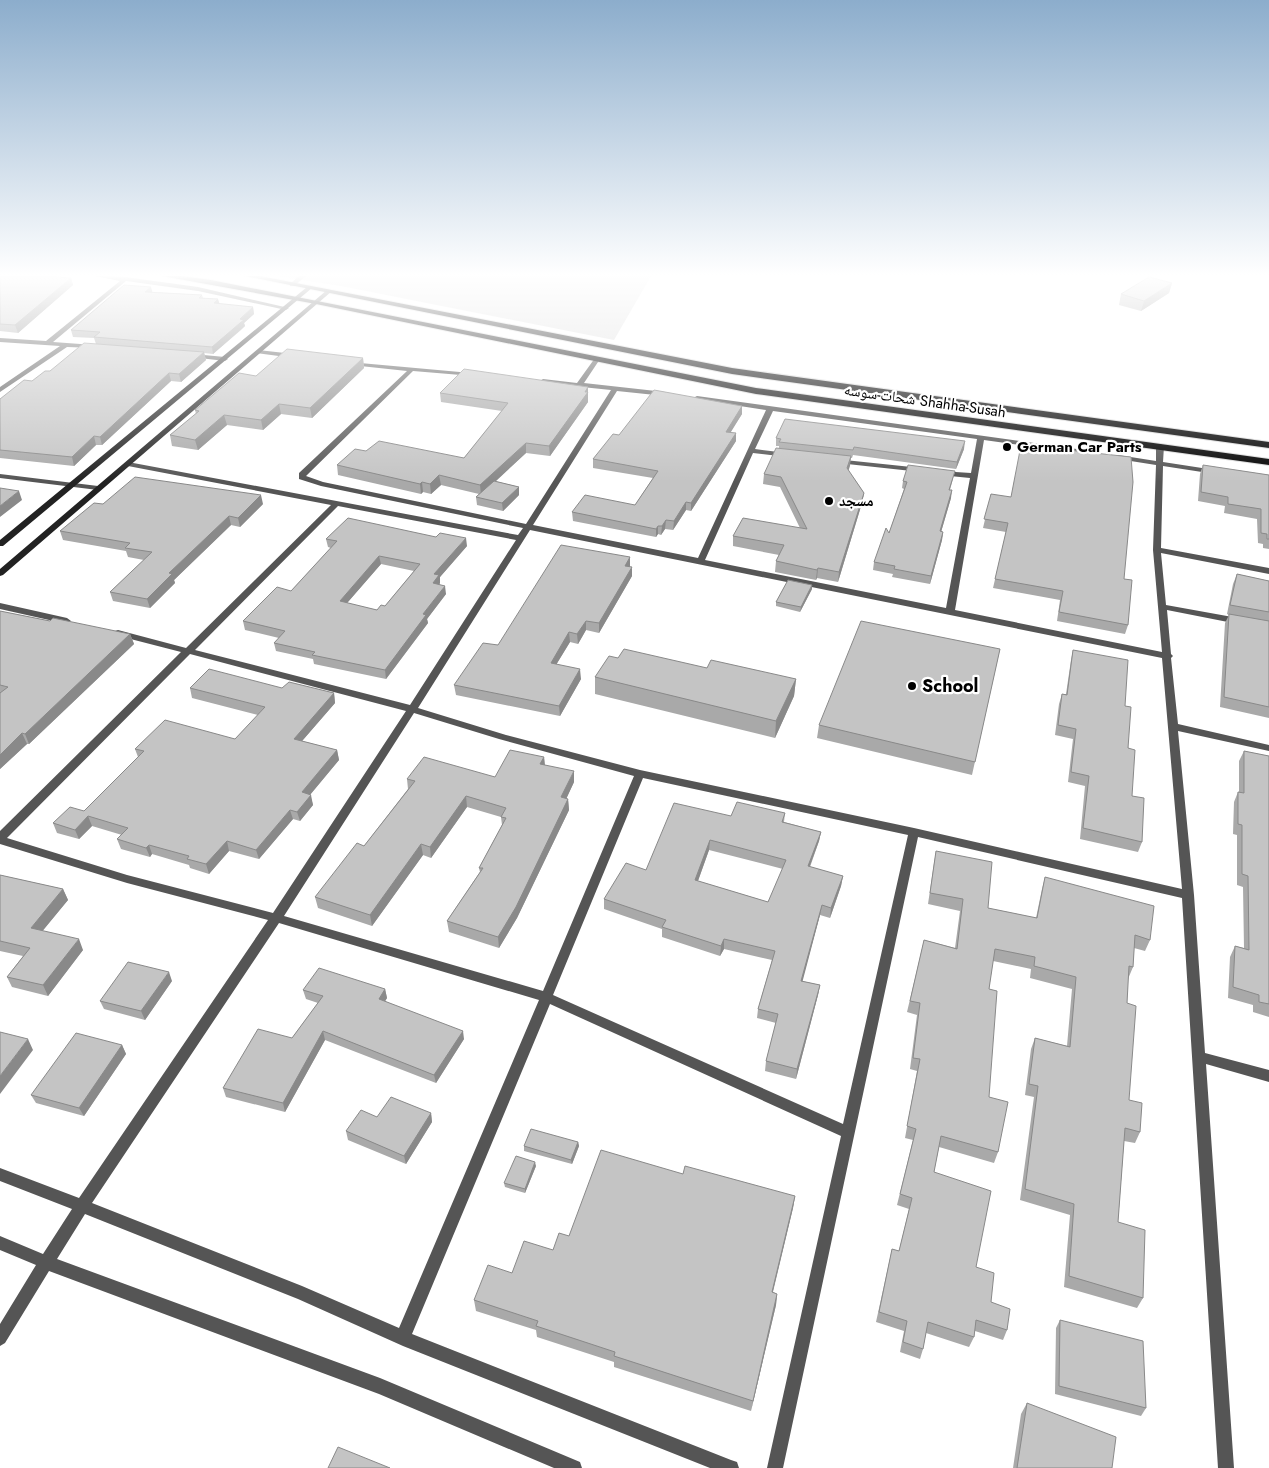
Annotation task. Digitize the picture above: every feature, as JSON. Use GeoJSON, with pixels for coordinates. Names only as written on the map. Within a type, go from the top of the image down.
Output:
{"type":"FeatureCollection","features":[{"type":"Feature","properties":{"kind":"main road","name":"شحات-سوسه Shahha-Susah"},"geometry":{"type":"LineString","coordinates":[[526,345],[793,397],[1269,462]]}},
{"type":"Feature","properties":{"kind":"main road","name":"شحات-سوسه Shahha-Susah"},"geometry":{"type":"LineString","coordinates":[[599,345],[732,371],[1269,445]]}},
{"type":"Feature","properties":{"kind":"street"},"geometry":{"type":"LineString","coordinates":[[57,345],[105,348]]}},
{"type":"Feature","properties":{"kind":"street"},"geometry":{"type":"LineString","coordinates":[[0,390],[66,345]]}},
{"type":"Feature","properties":{"kind":"street"},"geometry":{"type":"LineString","coordinates":[[0,544],[242,345]]}},
{"type":"Feature","properties":{"kind":"street"},"geometry":{"type":"LineString","coordinates":[[0,572],[267,345]]}},
{"type":"Feature","properties":{"kind":"street"},"geometry":{"type":"LineString","coordinates":[[258,352],[306,358]]}},
{"type":"Feature","properties":{"kind":"street"},"geometry":{"type":"LineString","coordinates":[[189,356],[225,359]]}},
{"type":"Feature","properties":{"kind":"street"},"geometry":{"type":"LineString","coordinates":[[579,385],[597,359]]}},
{"type":"Feature","properties":{"kind":"street"},"geometry":{"type":"LineString","coordinates":[[345,362],[478,375]]}},
{"type":"Feature","properties":{"kind":"street"},"geometry":{"type":"LineString","coordinates":[[412,370],[304,473],[302,478],[321,484],[1168,656]]}},
{"type":"Feature","properties":{"kind":"street"},"geometry":{"type":"LineString","coordinates":[[533,380],[669,395]]}},
{"type":"Feature","properties":{"kind":"street"},"geometry":{"type":"LineString","coordinates":[[0,1338],[45,1262],[276,918],[412,710],[615,388]]}},
{"type":"Feature","properties":{"kind":"street"},"geometry":{"type":"LineString","coordinates":[[688,397],[1099,454]]}},
{"type":"Feature","properties":{"kind":"street"},"geometry":{"type":"LineString","coordinates":[[701,560],[770,409]]}},
{"type":"Feature","properties":{"kind":"street"},"geometry":{"type":"LineString","coordinates":[[950,612],[981,437]]}},
{"type":"Feature","properties":{"kind":"street"},"geometry":{"type":"LineString","coordinates":[[1160,446],[1158,463],[1157,550],[1188,895],[1226,1468]]}},
{"type":"Feature","properties":{"kind":"street"},"geometry":{"type":"LineString","coordinates":[[750,451],[799,457]]}},
{"type":"Feature","properties":{"kind":"street"},"geometry":{"type":"LineString","coordinates":[[1109,456],[1223,473]]}},
{"type":"Feature","properties":{"kind":"street"},"geometry":{"type":"LineString","coordinates":[[828,460],[926,471]]}},
{"type":"Feature","properties":{"kind":"street"},"geometry":{"type":"LineString","coordinates":[[128,464],[520,538]]}},
{"type":"Feature","properties":{"kind":"street"},"geometry":{"type":"LineString","coordinates":[[935,472],[974,476]]}},
{"type":"Feature","properties":{"kind":"street"},"geometry":{"type":"LineString","coordinates":[[0,476],[98,488]]}},
{"type":"Feature","properties":{"kind":"street"},"geometry":{"type":"LineString","coordinates":[[337,503],[0,839],[127,879],[276,918],[546,997],[848,1133]]}},
{"type":"Feature","properties":{"kind":"street"},"geometry":{"type":"LineString","coordinates":[[1157,550],[1269,571]]}},
{"type":"Feature","properties":{"kind":"street"},"geometry":{"type":"LineString","coordinates":[[0,606],[74,623]]}},
{"type":"Feature","properties":{"kind":"street"},"geometry":{"type":"LineString","coordinates":[[1163,607],[1250,624]]}},
{"type":"Feature","properties":{"kind":"street"},"geometry":{"type":"LineString","coordinates":[[103,630],[412,710],[640,774],[914,832],[1188,895]]}},
{"type":"Feature","properties":{"kind":"street"},"geometry":{"type":"LineString","coordinates":[[1174,727],[1269,748]]}},
{"type":"Feature","properties":{"kind":"street"},"geometry":{"type":"LineString","coordinates":[[403,1338],[640,774]]}},
{"type":"Feature","properties":{"kind":"street"},"geometry":{"type":"LineString","coordinates":[[775,1468],[914,832]]}},
{"type":"Feature","properties":{"kind":"street"},"geometry":{"type":"LineString","coordinates":[[1199,1057],[1269,1076]]}},
{"type":"Feature","properties":{"kind":"street"},"geometry":{"type":"LineString","coordinates":[[0,1174],[302,1293],[403,1338],[731,1468]]}},
{"type":"Feature","properties":{"kind":"street"},"geometry":{"type":"LineString","coordinates":[[0,1242],[45,1262],[380,1386],[574,1468]]}},
{"type":"Feature","properties":{"kind":"building"},"geometry":{"type":"Polygon","coordinates":[[[82,345],[204,352],[179,374],[169,373],[100,437],[94,436],[72,457],[0,450],[0,399],[24,380],[32,381],[45,371],[50,371],[82,345]]]}},
{"type":"Feature","properties":{"kind":"building"},"geometry":{"type":"Polygon","coordinates":[[[183,345],[215,345],[212,347],[183,345]]]}},
{"type":"Feature","properties":{"kind":"building"},"geometry":{"type":"Polygon","coordinates":[[[287,349],[363,358],[310,408],[279,404],[261,420],[224,415],[195,440],[170,435],[199,411],[195,410],[239,373],[256,376],[287,349]]]}},
{"type":"Feature","properties":{"kind":"building"},"geometry":{"type":"Polygon","coordinates":[[[464,369],[588,387],[585,392],[588,392],[549,446],[526,443],[480,485],[439,475],[430,484],[422,482],[420,484],[337,465],[355,449],[366,451],[379,441],[464,458],[508,403],[440,393],[464,369]]]}},
{"type":"Feature","properties":{"kind":"building"},"geometry":{"type":"Polygon","coordinates":[[[654,390],[742,406],[726,432],[736,433],[691,503],[686,502],[674,521],[666,520],[662,526],[658,526],[656,529],[572,512],[585,495],[635,505],[658,471],[593,459],[613,434],[619,435],[654,390]]]}},
{"type":"Feature","properties":{"kind":"building"},"geometry":{"type":"Polygon","coordinates":[[[785,419],[965,441],[957,462],[854,447],[853,450],[779,442],[781,439],[776,438],[785,419]]]}},
{"type":"Feature","properties":{"kind":"building"},"geometry":{"type":"Polygon","coordinates":[[[1021,445],[1131,457],[1133,482],[1124,579],[1132,580],[1128,625],[1059,612],[1063,591],[995,579],[1008,523],[984,519],[991,494],[1011,497],[1021,445]]]}},
{"type":"Feature","properties":{"kind":"building"},"geometry":{"type":"Polygon","coordinates":[[[776,448],[851,456],[847,468],[864,493],[839,572],[818,568],[817,570],[776,561],[784,545],[733,536],[743,518],[807,529],[781,477],[764,474],[776,448]]]}},
{"type":"Feature","properties":{"kind":"building"},"geometry":{"type":"Polygon","coordinates":[[[908,465],[955,471],[949,490],[952,490],[940,531],[943,532],[931,576],[894,569],[895,566],[874,562],[886,528],[889,533],[907,482],[903,481],[908,465]]]}},
{"type":"Feature","properties":{"kind":"building"},"geometry":{"type":"Polygon","coordinates":[[[1203,465],[1269,475],[1269,539],[1267,539],[1267,534],[1261,533],[1261,509],[1228,504],[1228,497],[1201,492],[1203,465]]]}},
{"type":"Feature","properties":{"kind":"building"},"geometry":{"type":"Polygon","coordinates":[[[135,477],[261,495],[238,518],[229,516],[169,573],[172,574],[147,599],[110,592],[152,552],[125,548],[130,543],[60,531],[94,503],[103,504],[135,477]]]}},
{"type":"Feature","properties":{"kind":"building"},"geometry":{"type":"Polygon","coordinates":[[[494,481],[519,487],[502,503],[476,497],[494,481]]]}},
{"type":"Feature","properties":{"kind":"building"},"geometry":{"type":"Polygon","coordinates":[[[0,488],[19,491],[0,506],[0,488]]]}},
{"type":"Feature","properties":{"kind":"building"},"geometry":{"type":"Polygon","coordinates":[[[348,518],[436,537],[440,533],[466,538],[434,574],[439,575],[433,583],[445,586],[423,614],[426,615],[385,670],[312,655],[315,652],[274,643],[285,631],[243,621],[277,587],[291,591],[337,541],[326,539],[348,518]],[[379,556],[340,601],[377,610],[381,605],[385,606],[420,564],[379,556]]]}},
{"type":"Feature","properties":{"kind":"building"},"geometry":{"type":"Polygon","coordinates":[[[561,545],[630,557],[625,566],[632,567],[599,623],[586,621],[577,634],[569,632],[551,663],[580,669],[559,706],[454,685],[483,643],[498,645],[561,545]]]}},
{"type":"Feature","properties":{"kind":"building"},"geometry":{"type":"Polygon","coordinates":[[[1237,574],[1269,581],[1269,612],[1230,605],[1237,574]]]}},
{"type":"Feature","properties":{"kind":"building"},"geometry":{"type":"Polygon","coordinates":[[[788,580],[812,585],[801,607],[776,602],[788,580]]]}},
{"type":"Feature","properties":{"kind":"building"},"geometry":{"type":"Polygon","coordinates":[[[0,611],[50,621],[53,618],[130,634],[25,734],[22,733],[0,755],[0,693],[8,687],[0,685],[0,611]]]}},
{"type":"Feature","properties":{"kind":"building"},"geometry":{"type":"Polygon","coordinates":[[[1229,614],[1269,621],[1269,707],[1224,697],[1229,614]]]}},
{"type":"Feature","properties":{"kind":"building"},"geometry":{"type":"Polygon","coordinates":[[[861,621],[1000,649],[975,762],[819,725],[861,621]]]}},
{"type":"Feature","properties":{"kind":"building"},"geometry":{"type":"Polygon","coordinates":[[[624,649],[707,668],[711,660],[796,679],[776,721],[595,677],[609,656],[618,658],[624,649]]]}},
{"type":"Feature","properties":{"kind":"building"},"geometry":{"type":"Polygon","coordinates":[[[1073,650],[1128,660],[1125,706],[1131,707],[1128,748],[1135,750],[1132,796],[1144,798],[1142,842],[1083,828],[1089,776],[1071,772],[1076,729],[1058,725],[1062,694],[1067,695],[1073,650]]]}},
{"type":"Feature","properties":{"kind":"building"},"geometry":{"type":"Polygon","coordinates":[[[209,669],[282,688],[289,682],[334,693],[294,739],[337,750],[302,792],[311,795],[297,812],[290,810],[256,850],[227,841],[206,864],[187,859],[189,856],[149,845],[146,848],[117,839],[128,828],[88,816],[75,830],[53,823],[70,807],[84,811],[144,751],[135,749],[165,720],[235,739],[265,707],[190,688],[209,669]]]}},
{"type":"Feature","properties":{"kind":"building"},"geometry":{"type":"Polygon","coordinates":[[[510,750],[544,757],[540,764],[574,771],[561,797],[568,799],[516,907],[498,937],[447,921],[483,868],[479,868],[506,818],[501,817],[506,808],[466,796],[430,847],[421,844],[370,915],[315,897],[357,843],[364,846],[415,781],[407,779],[424,757],[495,777],[510,750]]]}},
{"type":"Feature","properties":{"kind":"building"},"geometry":{"type":"Polygon","coordinates":[[[1244,751],[1269,756],[1269,1004],[1259,1002],[1259,995],[1233,987],[1235,946],[1249,950],[1248,876],[1242,874],[1242,825],[1238,824],[1238,792],[1244,793],[1244,751]]]}},
{"type":"Feature","properties":{"kind":"building"},"geometry":{"type":"Polygon","coordinates":[[[737,802],[785,813],[782,822],[821,832],[808,866],[843,876],[831,908],[822,905],[801,981],[820,985],[797,1069],[766,1061],[778,1014],[758,1009],[775,951],[724,939],[721,946],[662,927],[666,920],[604,899],[626,863],[646,870],[674,803],[731,816],[737,802]],[[710,840],[695,880],[768,902],[786,860],[710,840]]]}},
{"type":"Feature","properties":{"kind":"building"},"geometry":{"type":"Polygon","coordinates":[[[936,851],[992,862],[988,908],[1037,918],[1045,877],[1154,906],[1150,940],[1135,935],[1133,967],[1129,966],[1127,1003],[1136,1006],[1129,1100],[1142,1103],[1140,1132],[1125,1128],[1118,1222],[1145,1230],[1143,1298],[1069,1276],[1074,1204],[1025,1189],[1038,1086],[1029,1084],[1035,1038],[1070,1047],[1076,977],[1034,966],[1035,957],[995,949],[989,989],[997,991],[989,1097],[1008,1102],[998,1152],[941,1136],[934,1172],[991,1191],[976,1267],[994,1273],[991,1302],[1010,1309],[1007,1330],[976,1320],[974,1337],[928,1322],[923,1349],[903,1342],[907,1321],[879,1312],[892,1249],[899,1251],[912,1198],[900,1194],[916,1129],[907,1126],[920,1059],[913,1058],[920,1003],[910,1001],[924,940],[957,949],[963,899],[930,893],[936,851]]]}},
{"type":"Feature","properties":{"kind":"building"},"geometry":{"type":"Polygon","coordinates":[[[0,875],[63,889],[31,928],[79,939],[43,985],[7,977],[30,948],[0,941],[0,875]]]}},
{"type":"Feature","properties":{"kind":"building"},"geometry":{"type":"Polygon","coordinates":[[[128,962],[169,972],[141,1011],[100,1001],[128,962]]]}},
{"type":"Feature","properties":{"kind":"building"},"geometry":{"type":"Polygon","coordinates":[[[319,968],[385,989],[379,999],[463,1031],[434,1075],[323,1031],[283,1103],[223,1088],[258,1029],[292,1038],[323,996],[303,990],[319,968]]]}},
{"type":"Feature","properties":{"kind":"building"},"geometry":{"type":"Polygon","coordinates":[[[0,1032],[28,1039],[0,1076],[0,1032]]]}},
{"type":"Feature","properties":{"kind":"building"},"geometry":{"type":"Polygon","coordinates":[[[76,1033],[122,1045],[79,1108],[31,1095],[76,1033]]]}},
{"type":"Feature","properties":{"kind":"building"},"geometry":{"type":"Polygon","coordinates":[[[391,1097],[431,1113],[404,1156],[346,1131],[361,1110],[377,1117],[391,1097]]]}},
{"type":"Feature","properties":{"kind":"building"},"geometry":{"type":"Polygon","coordinates":[[[531,1129],[578,1142],[571,1160],[524,1146],[531,1129]]]}},
{"type":"Feature","properties":{"kind":"building"},"geometry":{"type":"Polygon","coordinates":[[[601,1150],[683,1174],[685,1166],[795,1196],[772,1292],[777,1294],[753,1401],[614,1356],[615,1352],[536,1326],[538,1321],[474,1300],[488,1265],[512,1273],[524,1241],[553,1250],[559,1233],[569,1236],[601,1150]]]}},
{"type":"Feature","properties":{"kind":"building"},"geometry":{"type":"Polygon","coordinates":[[[516,1156],[535,1162],[525,1189],[504,1183],[516,1156]]]}},
{"type":"Feature","properties":{"kind":"building"},"geometry":{"type":"Polygon","coordinates":[[[1060,1320],[1143,1341],[1146,1408],[1059,1386],[1060,1320]]]}},
{"type":"Feature","properties":{"kind":"building"},"geometry":{"type":"Polygon","coordinates":[[[1027,1403],[1116,1437],[1112,1468],[1017,1468],[1027,1403]]]}},
{"type":"Feature","properties":{"kind":"building"},"geometry":{"type":"Polygon","coordinates":[[[338,1447],[390,1468],[328,1468],[338,1447]]]}},
{"type":"Feature","properties":{"kind":"place","name":"German Car Parts"},"geometry":{"type":"Point","coordinates":[1007,447]}},
{"type":"Feature","properties":{"kind":"place","name":"مسجد"},"geometry":{"type":"Point","coordinates":[829,501]}},
{"type":"Feature","properties":{"kind":"place","name":"School"},"geometry":{"type":"Point","coordinates":[912,686]}}]}
